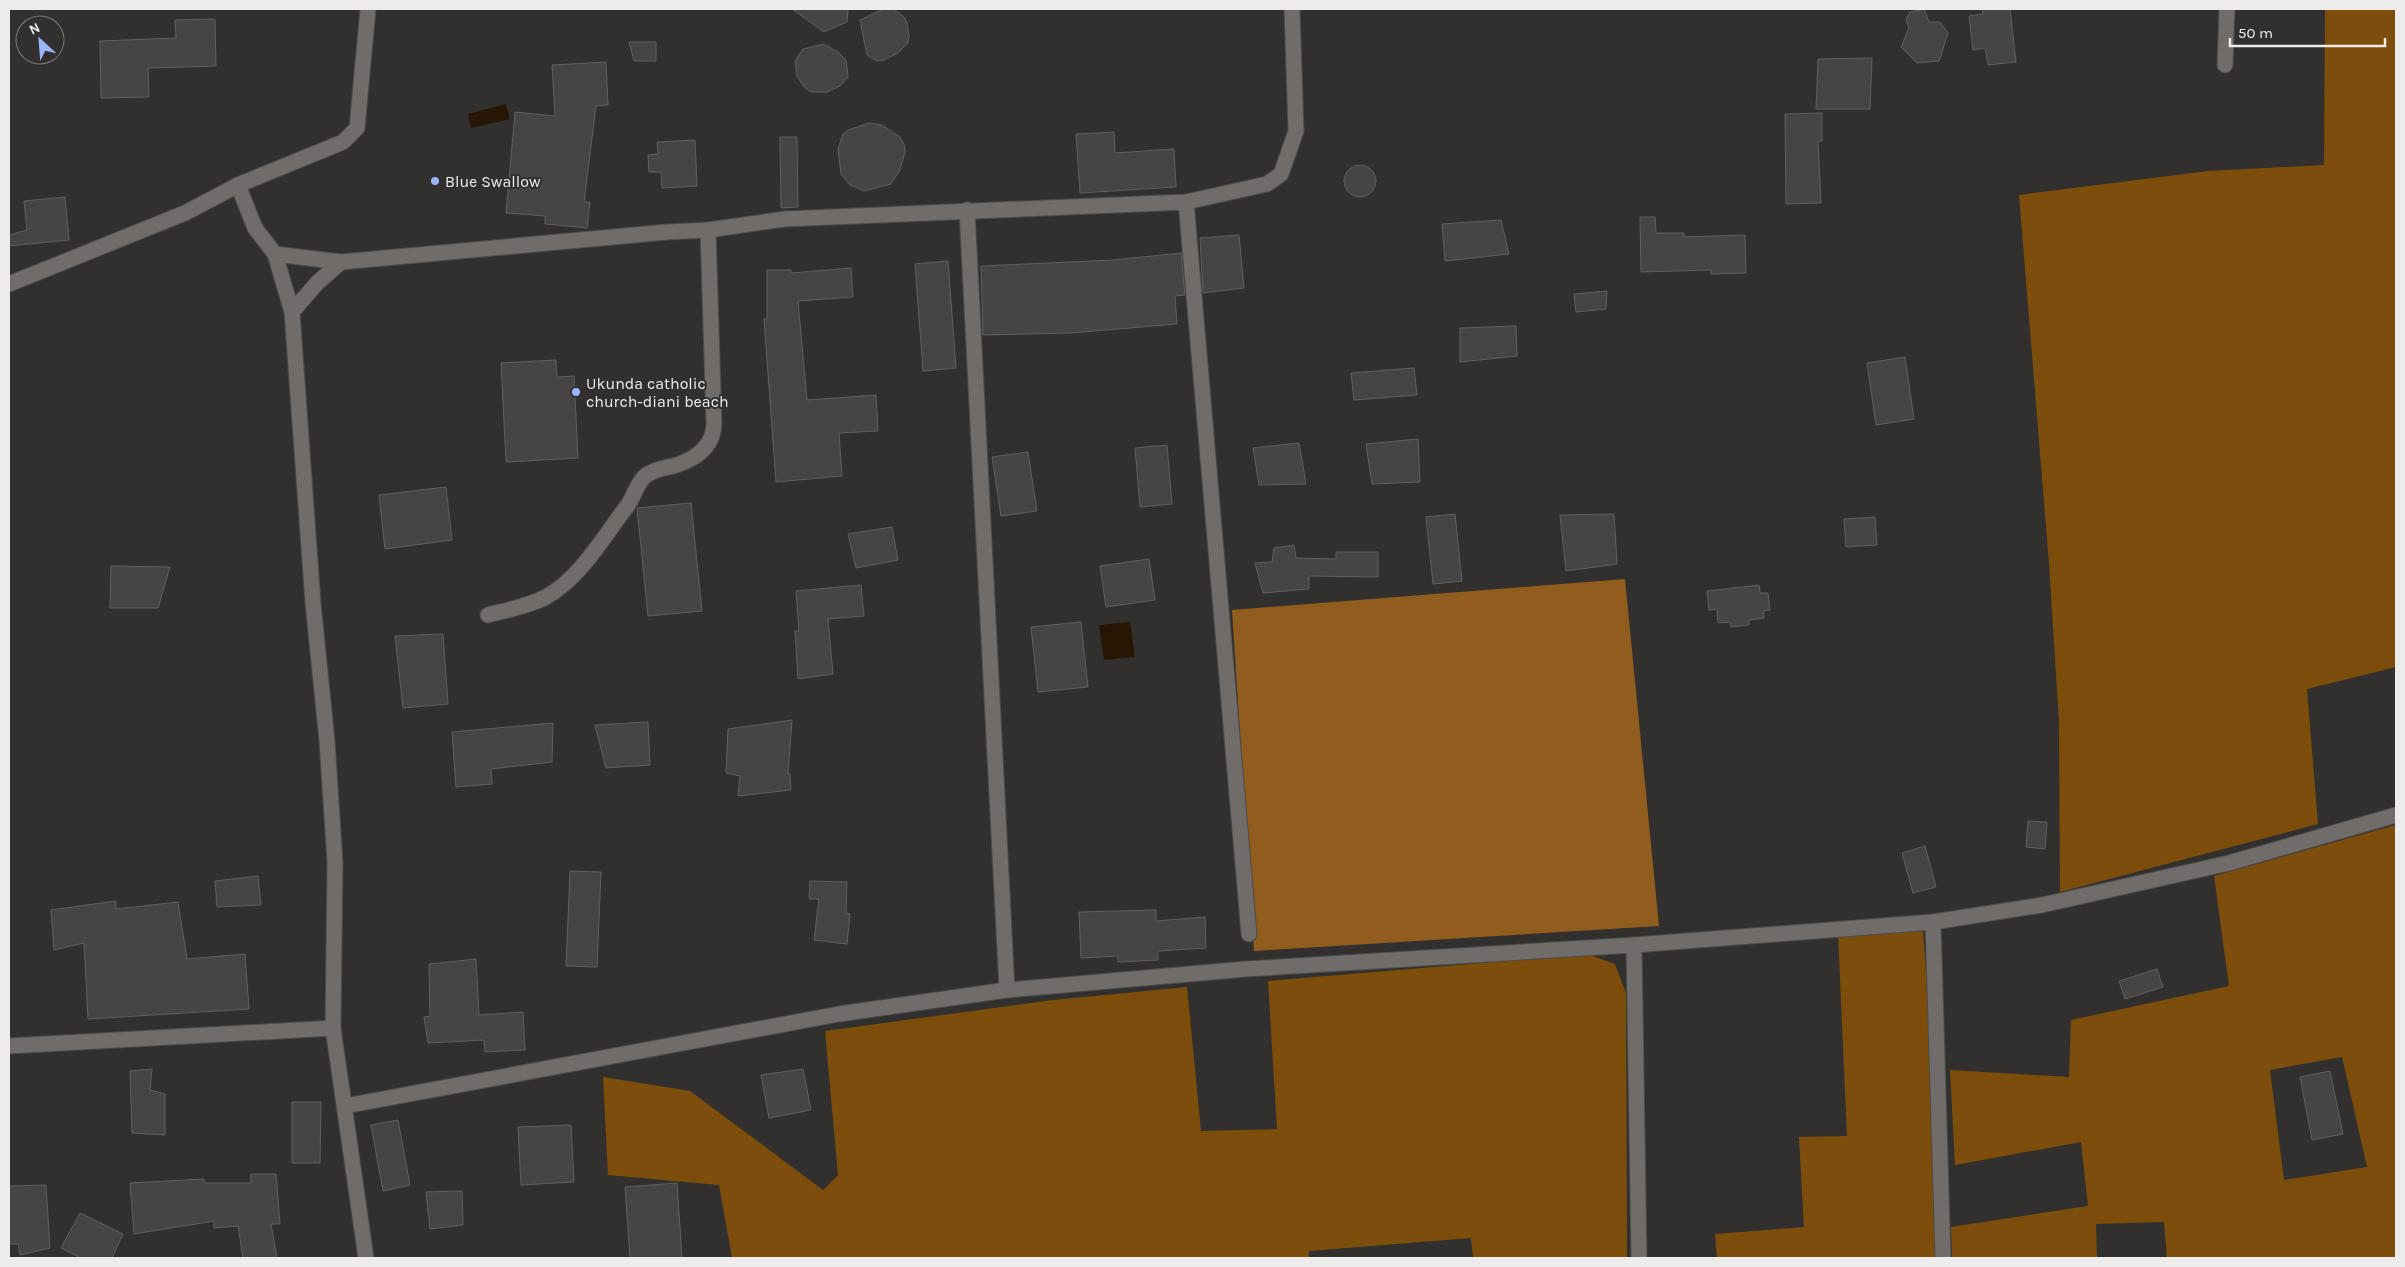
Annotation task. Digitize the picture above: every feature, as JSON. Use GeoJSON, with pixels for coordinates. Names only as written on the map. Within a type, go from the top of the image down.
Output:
{"type":"FeatureCollection","features":[{"type":"Feature","properties":{"kind":"street"},"geometry":{"type":"LineString","coordinates":[[9,284],[185,213],[238,185],[344,142],[357,128],[368,9]]}},
{"type":"Feature","properties":{"kind":"street"},"geometry":{"type":"LineString","coordinates":[[275,254],[341,262],[708,230],[785,219],[1186,202],[1267,184],[1281,174],[1296,130],[1292,9]]}},
{"type":"Feature","properties":{"kind":"street"},"geometry":{"type":"LineString","coordinates":[[2225,65],[2227,9]]}},
{"type":"Feature","properties":{"kind":"street"},"geometry":{"type":"LineString","coordinates":[[238,185],[255,228],[275,254],[292,312],[313,603],[327,741],[335,862],[333,1028],[366,1258]]}},
{"type":"Feature","properties":{"kind":"street"},"geometry":{"type":"LineString","coordinates":[[1186,202],[1249,934]]}},
{"type":"Feature","properties":{"kind":"street"},"geometry":{"type":"LineString","coordinates":[[967,210],[1006,990]]}},
{"type":"Feature","properties":{"kind":"street"},"geometry":{"type":"LineString","coordinates":[[488,615],[539,600],[554,592],[573,577],[633,500],[645,476],[658,469],[678,465],[708,447],[714,435],[714,423],[708,230]]}},
{"type":"Feature","properties":{"kind":"street"},"geometry":{"type":"LineString","coordinates":[[292,312],[317,283],[341,262]]}},
{"type":"Feature","properties":{"kind":"street"},"geometry":{"type":"LineString","coordinates":[[345,1106],[839,1014],[1006,990],[1246,969],[1634,945],[1933,922],[2042,905],[2229,863],[2396,814]]}},
{"type":"Feature","properties":{"kind":"street"},"geometry":{"type":"LineString","coordinates":[[1933,922],[1943,1258]]}},
{"type":"Feature","properties":{"kind":"street"},"geometry":{"type":"LineString","coordinates":[[1634,945],[1639,1258]]}},
{"type":"Feature","properties":{"kind":"street"},"geometry":{"type":"LineString","coordinates":[[9,1046],[333,1028]]}},
{"type":"Feature","properties":{"kind":"shaded area"},"geometry":{"type":"Polygon","coordinates":[[[2325,9],[2396,9],[2396,667],[2307,689],[2318,824],[2060,892],[2059,722],[2049,563],[2019,195],[2208,171],[2324,165],[2325,9]]]}},
{"type":"Feature","properties":{"kind":"shaded area"},"geometry":{"type":"Polygon","coordinates":[[[506,104],[510,119],[471,128],[468,114],[506,104]]]}},
{"type":"Feature","properties":{"kind":"shaded area"},"geometry":{"type":"Polygon","coordinates":[[[1625,579],[1659,926],[1254,951],[1232,610],[1625,579]]]}},
{"type":"Feature","properties":{"kind":"shaded area"},"geometry":{"type":"Polygon","coordinates":[[[1130,622],[1135,657],[1104,660],[1099,625],[1130,622]]]}},
{"type":"Feature","properties":{"kind":"shaded area"},"geometry":{"type":"Polygon","coordinates":[[[2396,825],[2396,1258],[2167,1258],[2164,1222],[2096,1224],[2097,1258],[1952,1258],[1951,1227],[2088,1206],[2081,1142],[1955,1165],[1950,1070],[2069,1077],[2071,1020],[2229,986],[2214,876],[2396,825]],[[2342,1057],[2270,1070],[2284,1180],[2367,1167],[2342,1057]]]}},
{"type":"Feature","properties":{"kind":"shaded area"},"geometry":{"type":"Polygon","coordinates":[[[1923,931],[1933,1068],[1935,1258],[1717,1258],[1715,1234],[1804,1227],[1799,1137],[1847,1136],[1838,934],[1923,931]]]}},
{"type":"Feature","properties":{"kind":"shaded area"},"geometry":{"type":"Polygon","coordinates":[[[1587,954],[1615,964],[1626,993],[1627,1258],[1473,1258],[1471,1238],[1309,1251],[1309,1258],[732,1258],[719,1185],[608,1175],[603,1077],[690,1091],[823,1190],[838,1175],[825,1031],[1053,1000],[1187,987],[1201,1131],[1277,1129],[1268,981],[1587,954]]]}},
{"type":"Feature","properties":{"kind":"building"},"geometry":{"type":"Polygon","coordinates":[[[792,9],[848,9],[847,22],[824,32],[792,9]]]}},
{"type":"Feature","properties":{"kind":"building"},"geometry":{"type":"Polygon","coordinates":[[[883,9],[893,9],[904,17],[909,36],[908,43],[898,53],[884,60],[877,61],[867,55],[860,20],[883,9]]]}},
{"type":"Feature","properties":{"kind":"building"},"geometry":{"type":"Polygon","coordinates":[[[1924,9],[1929,22],[1940,22],[1948,33],[1939,61],[1917,63],[1901,47],[1909,28],[1906,19],[1910,12],[1924,9]]]}},
{"type":"Feature","properties":{"kind":"building"},"geometry":{"type":"Polygon","coordinates":[[[1982,9],[2010,9],[2016,62],[1988,65],[1985,48],[1973,50],[1969,16],[1983,14],[1982,9]]]}},
{"type":"Feature","properties":{"kind":"building"},"geometry":{"type":"Polygon","coordinates":[[[215,19],[216,66],[148,68],[149,97],[101,98],[100,41],[176,38],[175,20],[215,19]]]}},
{"type":"Feature","properties":{"kind":"building"},"geometry":{"type":"Polygon","coordinates":[[[629,42],[656,42],[656,61],[634,61],[629,42]]]}},
{"type":"Feature","properties":{"kind":"building"},"geometry":{"type":"Polygon","coordinates":[[[824,44],[838,52],[846,60],[848,77],[840,86],[827,92],[811,92],[804,87],[797,76],[795,61],[803,49],[824,44]]]}},
{"type":"Feature","properties":{"kind":"building"},"geometry":{"type":"Polygon","coordinates":[[[1872,58],[1870,109],[1816,109],[1818,59],[1872,58]]]}},
{"type":"Feature","properties":{"kind":"building"},"geometry":{"type":"Polygon","coordinates":[[[606,62],[608,105],[596,106],[584,202],[590,202],[587,228],[545,224],[545,216],[506,213],[515,112],[555,116],[552,65],[606,62]]]}},
{"type":"Feature","properties":{"kind":"building"},"geometry":{"type":"Polygon","coordinates":[[[1822,113],[1822,141],[1818,141],[1821,203],[1786,204],[1785,114],[1822,113]]]}},
{"type":"Feature","properties":{"kind":"building"},"geometry":{"type":"Polygon","coordinates":[[[869,123],[882,125],[900,137],[904,144],[905,152],[900,170],[891,184],[865,191],[850,185],[841,174],[838,149],[843,134],[848,130],[869,123]]]}},
{"type":"Feature","properties":{"kind":"building"},"geometry":{"type":"Polygon","coordinates":[[[1114,132],[1115,153],[1174,149],[1176,187],[1080,193],[1076,134],[1114,132]]]}},
{"type":"Feature","properties":{"kind":"building"},"geometry":{"type":"Polygon","coordinates":[[[780,137],[797,137],[798,207],[781,208],[780,137]]]}},
{"type":"Feature","properties":{"kind":"building"},"geometry":{"type":"Polygon","coordinates":[[[695,140],[697,186],[662,188],[661,172],[649,172],[648,155],[658,154],[657,142],[695,140]]]}},
{"type":"Feature","properties":{"kind":"building"},"geometry":{"type":"Polygon","coordinates":[[[1360,165],[1371,170],[1376,181],[1371,192],[1360,197],[1349,192],[1344,181],[1349,170],[1360,165]]]}},
{"type":"Feature","properties":{"kind":"building"},"geometry":{"type":"Polygon","coordinates":[[[65,197],[69,240],[9,246],[9,235],[27,230],[24,201],[65,197]]]}},
{"type":"Feature","properties":{"kind":"building"},"geometry":{"type":"Polygon","coordinates":[[[1640,217],[1655,217],[1656,233],[1684,233],[1684,237],[1745,235],[1746,273],[1711,274],[1711,270],[1641,272],[1640,217]]]}},
{"type":"Feature","properties":{"kind":"building"},"geometry":{"type":"Polygon","coordinates":[[[1501,220],[1509,254],[1445,261],[1442,224],[1501,220]]]}},
{"type":"Feature","properties":{"kind":"building"},"geometry":{"type":"Polygon","coordinates":[[[1239,235],[1244,288],[1203,293],[1200,238],[1239,235]]]}},
{"type":"Feature","properties":{"kind":"building"},"geometry":{"type":"Polygon","coordinates":[[[1181,253],[1185,295],[1175,296],[1177,324],[1071,333],[983,335],[981,266],[1114,260],[1181,253]]]}},
{"type":"Feature","properties":{"kind":"building"},"geometry":{"type":"Polygon","coordinates":[[[948,261],[956,368],[923,371],[915,264],[948,261]]]}},
{"type":"Feature","properties":{"kind":"building"},"geometry":{"type":"Polygon","coordinates":[[[851,268],[853,297],[798,301],[807,400],[876,395],[878,431],[839,433],[842,476],[776,482],[764,319],[767,319],[767,270],[791,270],[791,273],[851,268]]]}},
{"type":"Feature","properties":{"kind":"building"},"geometry":{"type":"Polygon","coordinates":[[[1607,291],[1606,309],[1576,312],[1574,294],[1607,291]]]}},
{"type":"Feature","properties":{"kind":"building"},"geometry":{"type":"Polygon","coordinates":[[[1516,326],[1517,356],[1460,362],[1460,328],[1516,326]]]}},
{"type":"Feature","properties":{"kind":"building"},"geometry":{"type":"Polygon","coordinates":[[[1905,357],[1914,419],[1876,425],[1867,363],[1905,357]]]}},
{"type":"Feature","properties":{"kind":"building"},"geometry":{"type":"Polygon","coordinates":[[[556,360],[557,377],[574,376],[578,458],[506,462],[501,363],[556,360]]]}},
{"type":"Feature","properties":{"kind":"building"},"geometry":{"type":"Polygon","coordinates":[[[1414,368],[1417,395],[1354,400],[1351,373],[1414,368]]]}},
{"type":"Feature","properties":{"kind":"building"},"geometry":{"type":"Polygon","coordinates":[[[1418,439],[1420,482],[1372,484],[1366,444],[1418,439]]]}},
{"type":"Feature","properties":{"kind":"building"},"geometry":{"type":"Polygon","coordinates":[[[1299,443],[1306,484],[1259,485],[1253,448],[1299,443]]]}},
{"type":"Feature","properties":{"kind":"building"},"geometry":{"type":"Polygon","coordinates":[[[1167,445],[1172,504],[1140,507],[1135,448],[1167,445]]]}},
{"type":"Feature","properties":{"kind":"building"},"geometry":{"type":"Polygon","coordinates":[[[1028,452],[1037,511],[1001,516],[992,457],[1028,452]]]}},
{"type":"Feature","properties":{"kind":"building"},"geometry":{"type":"Polygon","coordinates":[[[446,487],[452,540],[385,549],[379,495],[446,487]]]}},
{"type":"Feature","properties":{"kind":"building"},"geometry":{"type":"Polygon","coordinates":[[[691,503],[702,611],[648,616],[637,508],[691,503]]]}},
{"type":"Feature","properties":{"kind":"building"},"geometry":{"type":"Polygon","coordinates":[[[1455,514],[1462,581],[1433,584],[1426,517],[1455,514]]]}},
{"type":"Feature","properties":{"kind":"building"},"geometry":{"type":"Polygon","coordinates":[[[1614,514],[1617,564],[1566,571],[1560,515],[1614,514]]]}},
{"type":"Feature","properties":{"kind":"building"},"geometry":{"type":"Polygon","coordinates":[[[1875,517],[1877,545],[1846,547],[1844,519],[1875,517]]]}},
{"type":"Feature","properties":{"kind":"building"},"geometry":{"type":"Polygon","coordinates":[[[892,527],[898,560],[856,568],[848,534],[892,527]]]}},
{"type":"Feature","properties":{"kind":"building"},"geometry":{"type":"Polygon","coordinates":[[[1294,545],[1296,558],[1336,559],[1336,552],[1378,552],[1378,577],[1309,576],[1309,589],[1263,593],[1255,563],[1272,562],[1274,548],[1294,545]]]}},
{"type":"Feature","properties":{"kind":"building"},"geometry":{"type":"Polygon","coordinates":[[[1149,559],[1155,600],[1106,607],[1100,566],[1149,559]]]}},
{"type":"Feature","properties":{"kind":"building"},"geometry":{"type":"Polygon","coordinates":[[[111,566],[170,567],[158,608],[110,608],[111,566]]]}},
{"type":"Feature","properties":{"kind":"building"},"geometry":{"type":"Polygon","coordinates":[[[861,585],[864,616],[828,619],[833,674],[798,679],[795,631],[799,631],[796,591],[861,585]]]}},
{"type":"Feature","properties":{"kind":"building"},"geometry":{"type":"Polygon","coordinates":[[[1759,585],[1760,593],[1768,593],[1770,610],[1763,611],[1764,618],[1749,620],[1749,625],[1731,627],[1730,622],[1718,623],[1717,609],[1709,610],[1707,591],[1759,585]]]}},
{"type":"Feature","properties":{"kind":"building"},"geometry":{"type":"Polygon","coordinates":[[[1081,622],[1088,687],[1038,692],[1031,627],[1081,622]]]}},
{"type":"Feature","properties":{"kind":"building"},"geometry":{"type":"Polygon","coordinates":[[[443,634],[448,704],[403,708],[395,636],[443,634]]]}},
{"type":"Feature","properties":{"kind":"building"},"geometry":{"type":"Polygon","coordinates":[[[792,720],[788,774],[790,774],[791,790],[738,796],[740,776],[726,773],[728,729],[792,720]]]}},
{"type":"Feature","properties":{"kind":"building"},"geometry":{"type":"Polygon","coordinates":[[[648,722],[650,765],[606,768],[595,725],[648,722]]]}},
{"type":"Feature","properties":{"kind":"building"},"geometry":{"type":"Polygon","coordinates":[[[553,723],[552,762],[491,769],[492,784],[456,787],[452,732],[553,723]]]}},
{"type":"Feature","properties":{"kind":"building"},"geometry":{"type":"Polygon","coordinates":[[[2028,821],[2047,822],[2045,849],[2026,847],[2028,821]]]}},
{"type":"Feature","properties":{"kind":"building"},"geometry":{"type":"Polygon","coordinates":[[[1925,846],[1936,887],[1913,893],[1902,853],[1925,846]]]}},
{"type":"Feature","properties":{"kind":"building"},"geometry":{"type":"Polygon","coordinates":[[[570,871],[601,872],[597,967],[566,966],[570,871]]]}},
{"type":"Feature","properties":{"kind":"building"},"geometry":{"type":"Polygon","coordinates":[[[258,876],[261,905],[217,907],[215,881],[258,876]]]}},
{"type":"Feature","properties":{"kind":"building"},"geometry":{"type":"Polygon","coordinates":[[[810,881],[847,882],[846,913],[850,914],[847,944],[814,940],[819,899],[809,899],[810,881]]]}},
{"type":"Feature","properties":{"kind":"building"},"geometry":{"type":"Polygon","coordinates":[[[116,901],[116,909],[178,902],[187,959],[245,954],[249,1009],[88,1019],[84,943],[54,950],[51,910],[116,901]]]}},
{"type":"Feature","properties":{"kind":"building"},"geometry":{"type":"Polygon","coordinates":[[[1156,910],[1156,921],[1205,917],[1206,948],[1158,951],[1158,960],[1118,962],[1118,956],[1081,958],[1079,912],[1156,910]]]}},
{"type":"Feature","properties":{"kind":"building"},"geometry":{"type":"Polygon","coordinates":[[[476,959],[479,1015],[523,1012],[525,1050],[485,1052],[484,1040],[428,1043],[424,1017],[430,1016],[429,964],[476,959]]]}},
{"type":"Feature","properties":{"kind":"building"},"geometry":{"type":"Polygon","coordinates":[[[2157,969],[2163,987],[2125,999],[2119,981],[2157,969]]]}},
{"type":"Feature","properties":{"kind":"building"},"geometry":{"type":"Polygon","coordinates":[[[152,1069],[150,1090],[165,1094],[165,1135],[132,1133],[130,1071],[152,1069]]]}},
{"type":"Feature","properties":{"kind":"building"},"geometry":{"type":"Polygon","coordinates":[[[803,1069],[811,1110],[769,1118],[761,1075],[803,1069]]]}},
{"type":"Feature","properties":{"kind":"building"},"geometry":{"type":"Polygon","coordinates":[[[2330,1071],[2343,1134],[2312,1140],[2300,1077],[2330,1071]]]}},
{"type":"Feature","properties":{"kind":"building"},"geometry":{"type":"Polygon","coordinates":[[[292,1102],[321,1102],[320,1163],[292,1163],[292,1102]]]}},
{"type":"Feature","properties":{"kind":"building"},"geometry":{"type":"Polygon","coordinates":[[[398,1120],[410,1185],[383,1191],[371,1125],[398,1120]]]}},
{"type":"Feature","properties":{"kind":"building"},"geometry":{"type":"Polygon","coordinates":[[[571,1125],[574,1182],[521,1185],[518,1127],[571,1125]]]}},
{"type":"Feature","properties":{"kind":"building"},"geometry":{"type":"Polygon","coordinates":[[[251,1174],[276,1174],[280,1224],[271,1224],[277,1258],[243,1258],[238,1226],[214,1228],[214,1221],[134,1234],[130,1183],[204,1179],[204,1183],[251,1183],[251,1174]]]}},
{"type":"Feature","properties":{"kind":"building"},"geometry":{"type":"Polygon","coordinates":[[[677,1183],[682,1258],[630,1258],[625,1187],[677,1183]]]}},
{"type":"Feature","properties":{"kind":"building"},"geometry":{"type":"Polygon","coordinates":[[[46,1185],[50,1248],[20,1255],[18,1244],[9,1244],[9,1186],[46,1185]]]}},
{"type":"Feature","properties":{"kind":"building"},"geometry":{"type":"Polygon","coordinates":[[[462,1191],[463,1225],[430,1229],[426,1192],[462,1191]]]}},
{"type":"Feature","properties":{"kind":"building"},"geometry":{"type":"Polygon","coordinates":[[[80,1213],[123,1234],[112,1258],[81,1258],[61,1248],[80,1213]]]}},
{"type":"Feature","properties":{"kind":"place","name":"Blue Swallow"},"geometry":{"type":"Point","coordinates":[435,181]}},
{"type":"Feature","properties":{"kind":"place","name":"Ukunda catholic church-diani beach"},"geometry":{"type":"Point","coordinates":[576,392]}}]}
